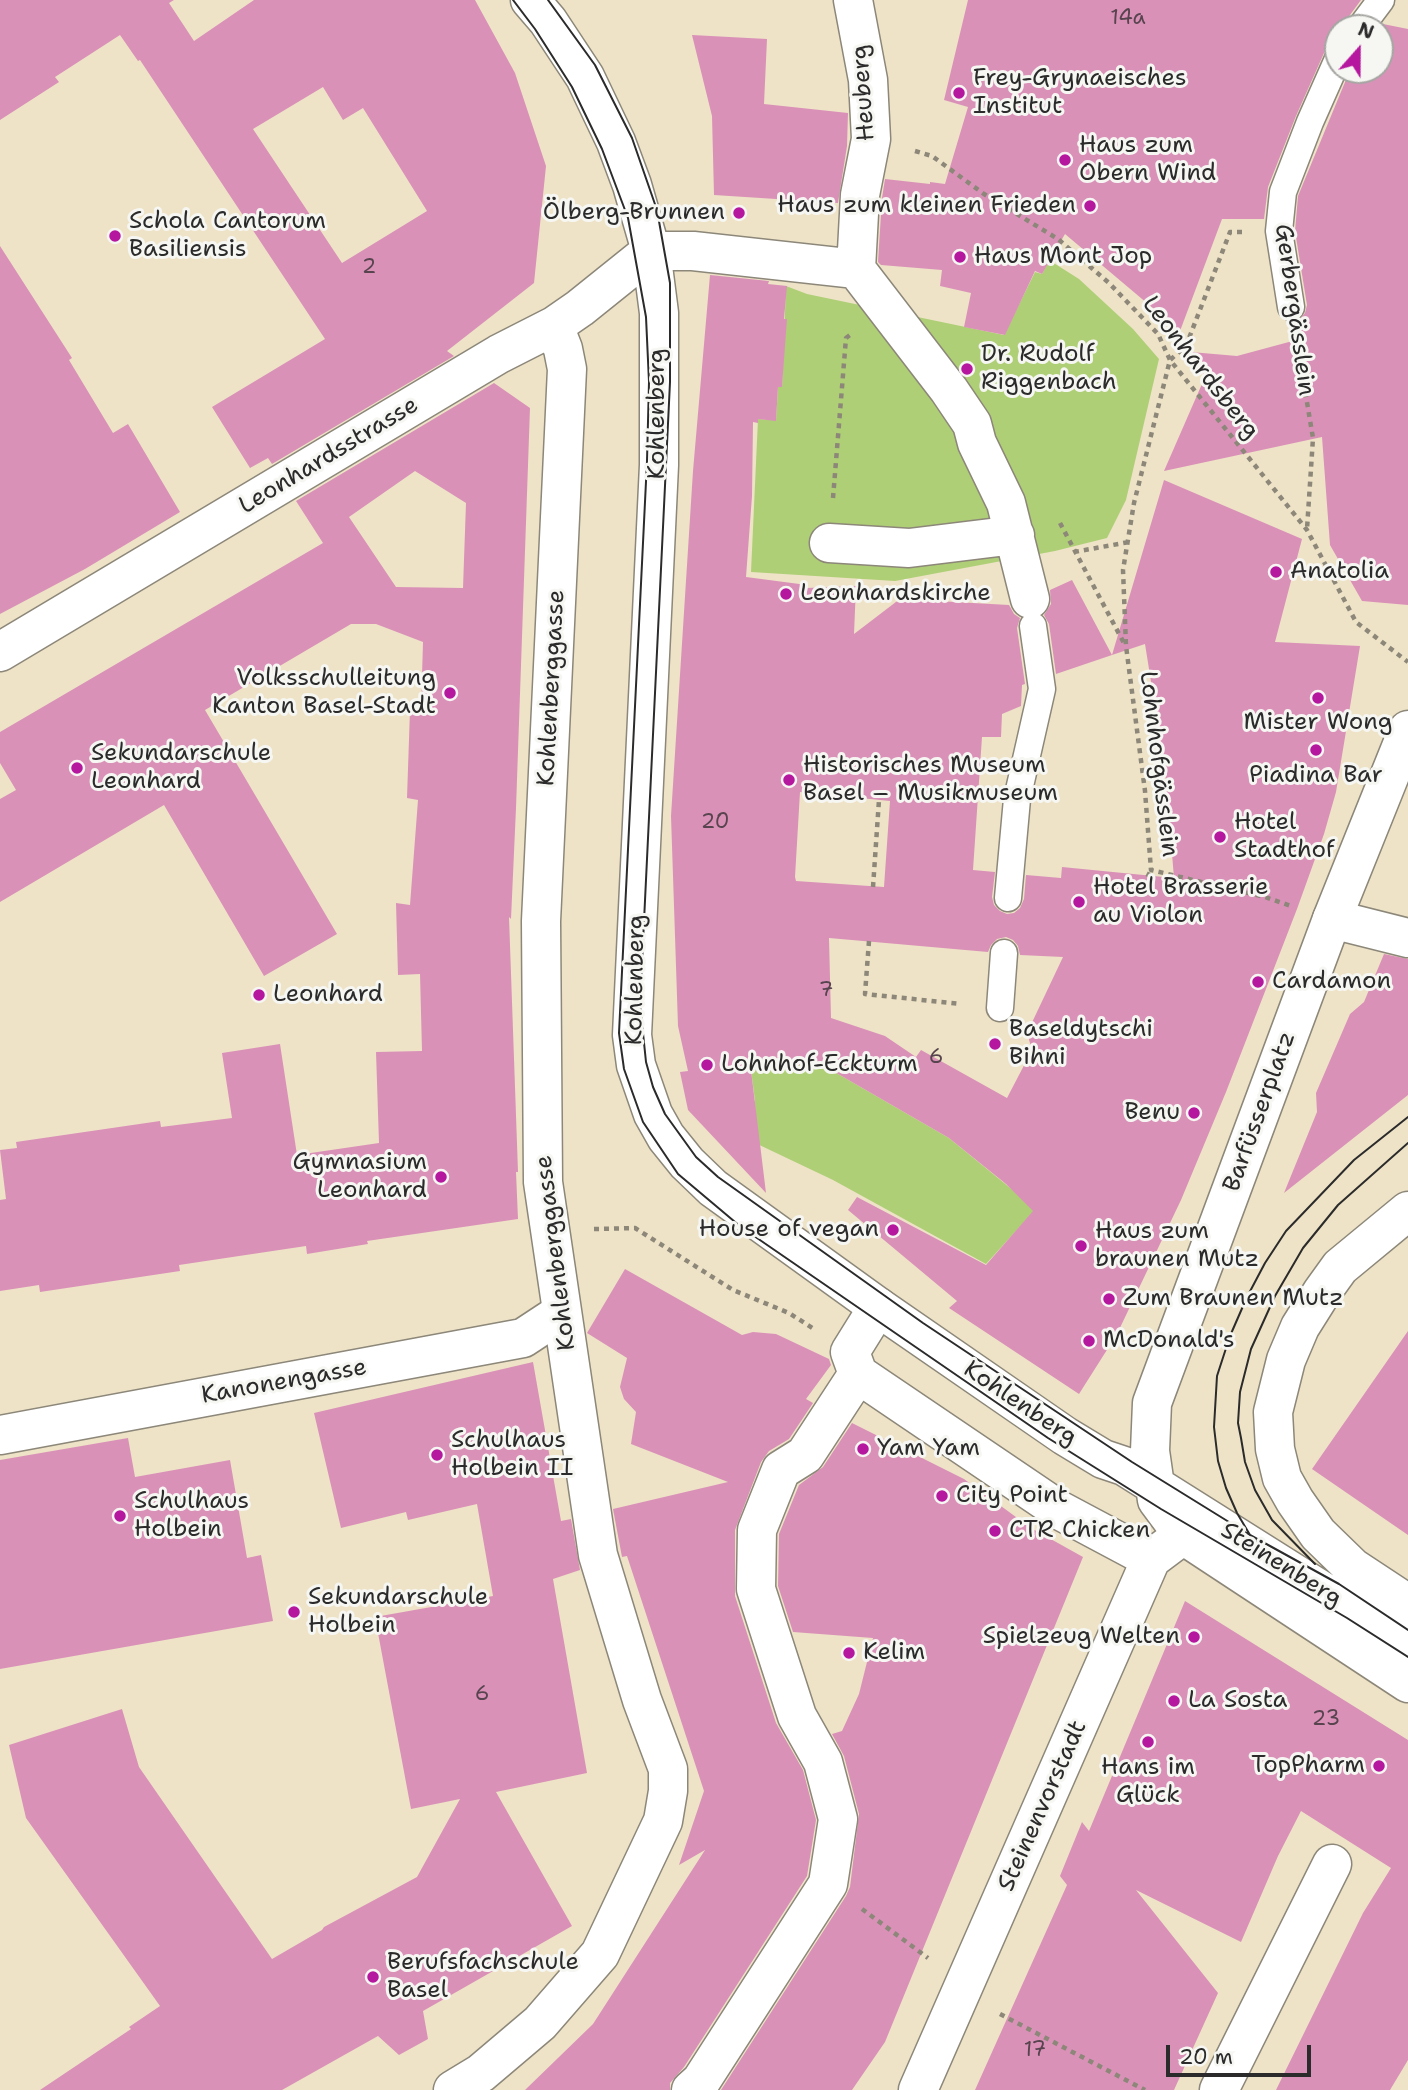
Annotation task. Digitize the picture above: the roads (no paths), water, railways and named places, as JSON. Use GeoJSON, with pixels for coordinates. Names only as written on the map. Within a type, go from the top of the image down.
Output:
{"type":"FeatureCollection","features":[{"type":"Feature","properties":{"kind":"street","name":"Kohlenberg"},"geometry":{"type":"LineString","coordinates":[[530,0],[548,21],[585,77],[606,120],[632,185],[651,251],[659,313],[659,465],[632,1035],[636,1065],[653,1114],[666,1137],[687,1163],[713,1188],[878,1307],[1065,1436],[1103,1459],[1143,1467]]}},
{"type":"Feature","properties":{"kind":"street","name":"Heuberg"},"geometry":{"type":"LineString","coordinates":[[853,0],[868,80],[870,139],[860,195],[856,269]]}},
{"type":"Feature","properties":{"kind":"street"},"geometry":{"type":"LineString","coordinates":[[651,251],[693,251],[856,269],[972,424],[977,443],[1006,503],[1031,612]]}},
{"type":"Feature","properties":{"kind":"street","name":"Leonhardsstrasse"},"geometry":{"type":"LineString","coordinates":[[0,652],[499,354],[554,326],[651,251]]}},
{"type":"Feature","properties":{"kind":"street","name":"Kohlenberggasse"},"geometry":{"type":"LineString","coordinates":[[453,2090],[481,2073],[540,2023],[600,1954],[663,1821],[668,1791],[667,1769],[642,1699],[598,1555],[543,1182],[541,921],[567,369],[554,326]]}},
{"type":"Feature","properties":{"kind":"street"},"geometry":{"type":"LineString","coordinates":[[829,542],[909,548],[1015,535]]}},
{"type":"Feature","properties":{"kind":"street","name":"Barfüsserplatz"},"geometry":{"type":"LineString","coordinates":[[1183,1535],[1161,1509],[1143,1467],[1152,1403],[1332,919],[1408,730]]}},
{"type":"Feature","properties":{"kind":"street"},"geometry":{"type":"LineString","coordinates":[[1332,919],[1408,938]]}},
{"type":"Feature","properties":{"kind":"street","name":"Steinenberg"},"geometry":{"type":"LineString","coordinates":[[1408,1211],[1340,1267],[1300,1327],[1286,1360],[1273,1412],[1282,1478],[1318,1534],[1352,1567],[1408,1604]]}},
{"type":"Feature","properties":{"kind":"street"},"geometry":{"type":"LineString","coordinates":[[691,2090],[701,2081],[828,1884],[838,1819],[824,1762],[797,1716],[756,1589],[757,1530],[781,1470],[805,1455],[854,1363],[878,1307]]}},
{"type":"Feature","properties":{"kind":"street","name":"Kanonengasse"},"geometry":{"type":"LineString","coordinates":[[0,1435],[523,1338],[561,1314]]}},
{"type":"Feature","properties":{"kind":"street"},"geometry":{"type":"LineString","coordinates":[[854,1363],[1059,1510],[1150,1559],[1183,1535]]}},
{"type":"Feature","properties":{"kind":"street","name":"Steinenberg"},"geometry":{"type":"LineString","coordinates":[[1143,1467],[1408,1645]]}},
{"type":"Feature","properties":{"kind":"street","name":"Steinenberg"},"geometry":{"type":"LineString","coordinates":[[1183,1535],[1408,1683]]}},
{"type":"Feature","properties":{"kind":"street","name":"Steinenvorstadt"},"geometry":{"type":"LineString","coordinates":[[918,2090],[1150,1559]]}},
{"type":"Feature","properties":{"kind":"street"},"geometry":{"type":"LineString","coordinates":[[1219,2090],[1332,1864]]}},
{"type":"Feature","properties":{"kind":"lane","name":"Gerbergässlein"},"geometry":{"type":"LineString","coordinates":[[1291,307],[1279,231],[1283,192],[1327,84]]}},
{"type":"Feature","properties":{"kind":"lane"},"geometry":{"type":"LineString","coordinates":[[1008,898],[1017,799],[1042,689],[1031,612]]}},
{"type":"Feature","properties":{"kind":"lane"},"geometry":{"type":"LineString","coordinates":[[1000,1008],[1004,953]]}},
{"type":"Feature","properties":{"kind":"tram line"},"geometry":{"type":"LineString","coordinates":[[513,0],[572,87],[602,149],[628,218],[646,317],[649,382],[647,461],[619,1033],[624,1069],[643,1122],[678,1174],[741,1227],[1048,1438],[1408,1657]]}},
{"type":"Feature","properties":{"kind":"tram line"},"geometry":{"type":"LineString","coordinates":[[548,0],[595,65],[632,138],[657,210],[670,283],[670,382],[640,1004],[646,1062],[665,1114],[696,1157],[718,1177],[923,1323],[1132,1462],[1250,1535],[1339,1584],[1408,1630]]}},
{"type":"Feature","properties":{"kind":"tram line"},"geometry":{"type":"LineString","coordinates":[[1296,1581],[1250,1535],[1226,1488],[1218,1461],[1214,1427],[1217,1376],[1247,1297],[1286,1231],[1354,1160],[1408,1117]]}},
{"type":"Feature","properties":{"kind":"tram line"},"geometry":{"type":"LineString","coordinates":[[1315,1564],[1272,1520],[1255,1490],[1245,1462],[1238,1423],[1240,1392],[1251,1349],[1275,1296],[1303,1248],[1338,1205],[1408,1143]]}},
{"type":"Feature","properties":{"kind":"place","name":"Frey-Grynaeisches Institut"},"geometry":{"type":"Point","coordinates":[959,93]}},
{"type":"Feature","properties":{"kind":"place","name":"Haus zum Obern Wind"},"geometry":{"type":"Point","coordinates":[1065,160]}},
{"type":"Feature","properties":{"kind":"place","name":"Haus zum kleinen Frieden"},"geometry":{"type":"Point","coordinates":[1090,206]}},
{"type":"Feature","properties":{"kind":"place","name":"Ölberg-Brunnen"},"geometry":{"type":"Point","coordinates":[739,213]}},
{"type":"Feature","properties":{"kind":"place","name":"Schola Cantorum Basiliensis"},"geometry":{"type":"Point","coordinates":[115,236]}},
{"type":"Feature","properties":{"kind":"place","name":"Haus Mont Jop"},"geometry":{"type":"Point","coordinates":[960,257]}},
{"type":"Feature","properties":{"kind":"place","name":"Dr. Rudolf Riggenbach"},"geometry":{"type":"Point","coordinates":[967,369]}},
{"type":"Feature","properties":{"kind":"place","name":"Anatolia"},"geometry":{"type":"Point","coordinates":[1276,572]}},
{"type":"Feature","properties":{"kind":"place","name":"Leonhardskirche"},"geometry":{"type":"Point","coordinates":[786,594]}},
{"type":"Feature","properties":{"kind":"place","name":"Volksschulleitung Kanton Basel-Stadt"},"geometry":{"type":"Point","coordinates":[450,693]}},
{"type":"Feature","properties":{"kind":"place","name":"Mister Wong"},"geometry":{"type":"Point","coordinates":[1318,698]}},
{"type":"Feature","properties":{"kind":"place","name":"Piadina Bar"},"geometry":{"type":"Point","coordinates":[1316,750]}},
{"type":"Feature","properties":{"kind":"place","name":"Sekundarschule Leonhard"},"geometry":{"type":"Point","coordinates":[77,768]}},
{"type":"Feature","properties":{"kind":"place","name":"Historisches Museum Basel – Musikmuseum"},"geometry":{"type":"Point","coordinates":[789,780]}},
{"type":"Feature","properties":{"kind":"place","name":"Hotel Stadthof"},"geometry":{"type":"Point","coordinates":[1220,837]}},
{"type":"Feature","properties":{"kind":"place","name":"Hotel Brasserie au Violon"},"geometry":{"type":"Point","coordinates":[1079,902]}},
{"type":"Feature","properties":{"kind":"place","name":"Cardamon"},"geometry":{"type":"Point","coordinates":[1258,982]}},
{"type":"Feature","properties":{"kind":"place","name":"Leonhard"},"geometry":{"type":"Point","coordinates":[259,995]}},
{"type":"Feature","properties":{"kind":"place","name":"Baseldytschi Bihni"},"geometry":{"type":"Point","coordinates":[995,1044]}},
{"type":"Feature","properties":{"kind":"place","name":"Lohnhof-Eckturm"},"geometry":{"type":"Point","coordinates":[707,1065]}},
{"type":"Feature","properties":{"kind":"place","name":"Benu"},"geometry":{"type":"Point","coordinates":[1194,1113]}},
{"type":"Feature","properties":{"kind":"place","name":"Gymnasium Leonhard"},"geometry":{"type":"Point","coordinates":[441,1177]}},
{"type":"Feature","properties":{"kind":"place","name":"House of vegan"},"geometry":{"type":"Point","coordinates":[893,1230]}},
{"type":"Feature","properties":{"kind":"place","name":"Haus zum braunen Mutz"},"geometry":{"type":"Point","coordinates":[1081,1246]}},
{"type":"Feature","properties":{"kind":"place","name":"Zum Braunen Mutz"},"geometry":{"type":"Point","coordinates":[1109,1299]}},
{"type":"Feature","properties":{"kind":"place","name":"McDonald's"},"geometry":{"type":"Point","coordinates":[1089,1341]}},
{"type":"Feature","properties":{"kind":"place","name":"Yam Yam"},"geometry":{"type":"Point","coordinates":[863,1449]}},
{"type":"Feature","properties":{"kind":"place","name":"Schulhaus Holbein II"},"geometry":{"type":"Point","coordinates":[437,1455]}},
{"type":"Feature","properties":{"kind":"place","name":"City Point"},"geometry":{"type":"Point","coordinates":[942,1496]}},
{"type":"Feature","properties":{"kind":"place","name":"Schulhaus Holbein"},"geometry":{"type":"Point","coordinates":[120,1516]}},
{"type":"Feature","properties":{"kind":"place","name":"CTR Chicken"},"geometry":{"type":"Point","coordinates":[995,1531]}},
{"type":"Feature","properties":{"kind":"place","name":"Sekundarschule Holbein"},"geometry":{"type":"Point","coordinates":[294,1612]}},
{"type":"Feature","properties":{"kind":"place","name":"Spielzeug Welten"},"geometry":{"type":"Point","coordinates":[1194,1637]}},
{"type":"Feature","properties":{"kind":"place","name":"Kelim"},"geometry":{"type":"Point","coordinates":[849,1653]}},
{"type":"Feature","properties":{"kind":"place","name":"La Sosta"},"geometry":{"type":"Point","coordinates":[1174,1701]}},
{"type":"Feature","properties":{"kind":"place","name":"Hans im Glück"},"geometry":{"type":"Point","coordinates":[1148,1742]}},
{"type":"Feature","properties":{"kind":"place","name":"TopPharm"},"geometry":{"type":"Point","coordinates":[1379,1766]}},
{"type":"Feature","properties":{"kind":"place","name":"Berufsfachschule Basel"},"geometry":{"type":"Point","coordinates":[373,1977]}}]}
